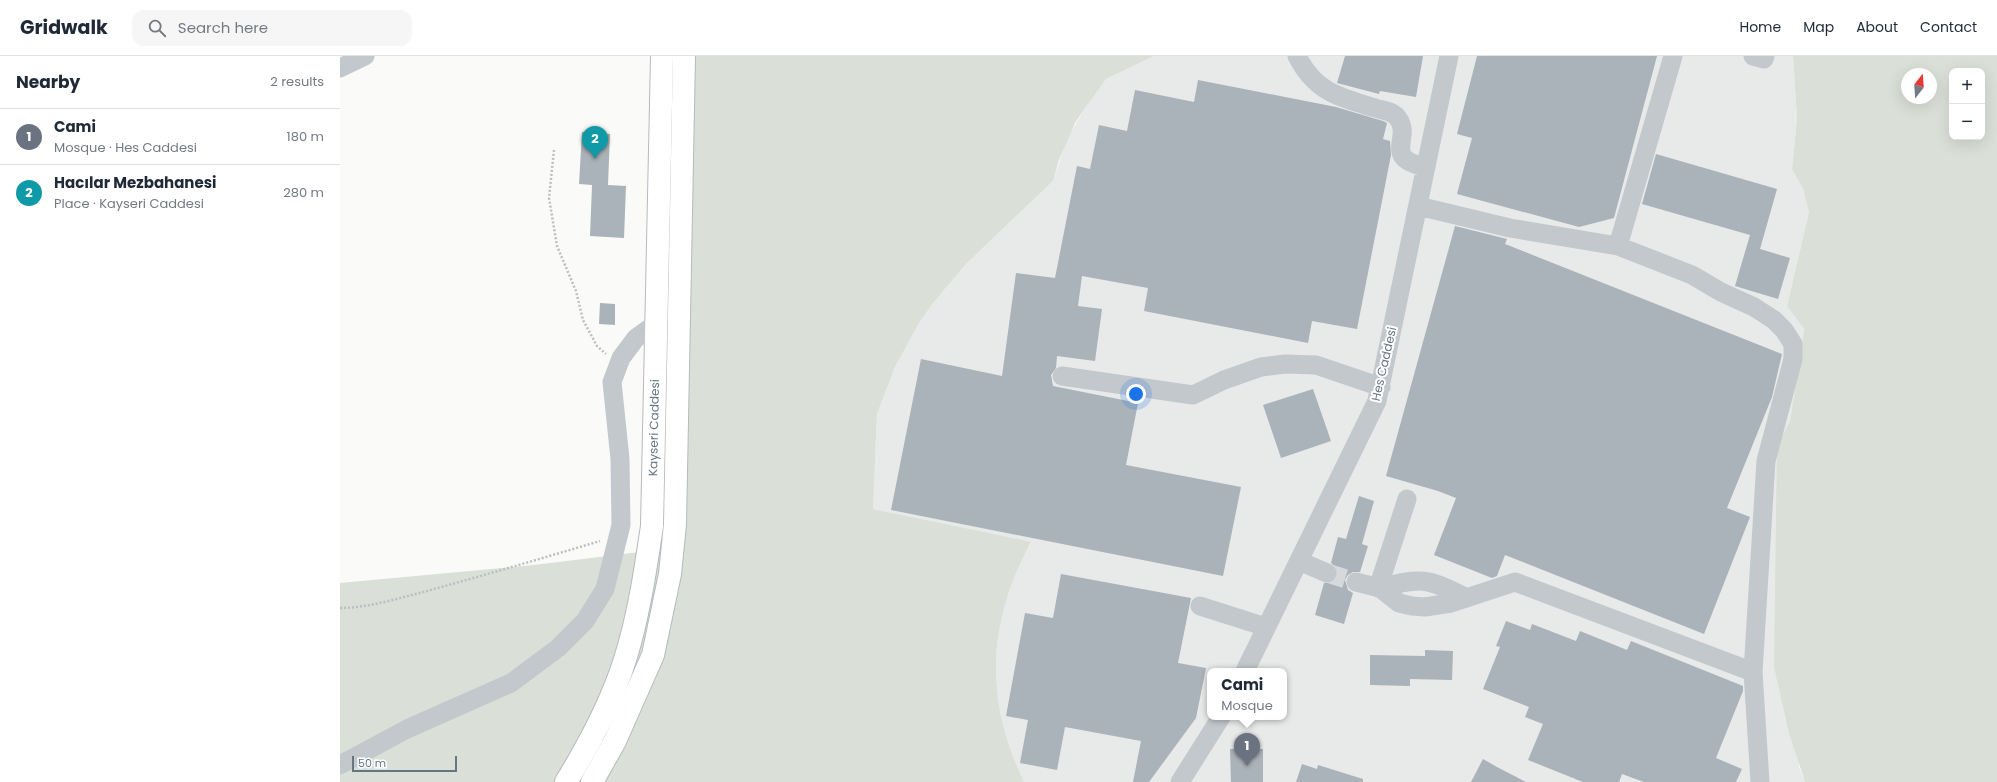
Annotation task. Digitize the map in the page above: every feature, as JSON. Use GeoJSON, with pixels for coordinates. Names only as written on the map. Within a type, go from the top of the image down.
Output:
{"type":"FeatureCollection","features":[{"type":"Feature","properties":{"kind":"main road","name":"Kayseri Caddesi"},"geometry":{"type":"LineString","coordinates":[[566,782],[588,745],[617,682],[629,646],[645,571],[652,526],[662,56]]}},
{"type":"Feature","properties":{"kind":"main road","name":"Kayseri Caddesi"},"geometry":{"type":"LineString","coordinates":[[592,782],[615,741],[653,655],[670,574],[675,524],[684,56]]}},
{"type":"Feature","properties":{"kind":"street"},"geometry":{"type":"LineString","coordinates":[[340,68],[364,56]]}},
{"type":"Feature","properties":{"kind":"street"},"geometry":{"type":"LineString","coordinates":[[1297,56],[1305,71],[1319,87],[1336,96],[1387,112],[1397,117],[1401,127],[1401,150],[1404,158],[1412,165],[1426,167]]}},
{"type":"Feature","properties":{"kind":"street","name":"Hes Caddesi"},"geometry":{"type":"LineString","coordinates":[[1246,668],[1377,400],[1381,387],[1449,56]]}},
{"type":"Feature","properties":{"kind":"street"},"geometry":{"type":"LineString","coordinates":[[1618,246],[1673,56]]}},
{"type":"Feature","properties":{"kind":"street"},"geometry":{"type":"LineString","coordinates":[[1753,56],[1764,59],[1765,56]]}},
{"type":"Feature","properties":{"kind":"street"},"geometry":{"type":"LineString","coordinates":[[1418,206],[1510,228],[1618,246],[1692,275],[1721,292],[1754,307],[1774,320],[1784,330],[1793,344],[1793,359],[1766,461],[1753,672],[1760,782]]}},
{"type":"Feature","properties":{"kind":"street"},"geometry":{"type":"LineString","coordinates":[[340,766],[407,729],[511,683],[558,648],[585,621],[605,589],[621,525],[620,459],[612,382],[621,358],[636,338],[657,323]]}},
{"type":"Feature","properties":{"kind":"street"},"geometry":{"type":"LineString","coordinates":[[1062,376],[1194,395],[1224,380],[1261,367],[1285,364],[1316,365],[1381,387]]}},
{"type":"Feature","properties":{"kind":"street"},"geometry":{"type":"LineString","coordinates":[[1379,588],[1407,499]]}},
{"type":"Feature","properties":{"kind":"street"},"geometry":{"type":"LineString","coordinates":[[1299,561],[1327,573]]}},
{"type":"Feature","properties":{"kind":"street"},"geometry":{"type":"LineString","coordinates":[[1379,588],[1417,579],[1434,582],[1465,597]]}},
{"type":"Feature","properties":{"kind":"street"},"geometry":{"type":"LineString","coordinates":[[1356,582],[1379,588],[1399,603],[1426,607],[1451,603],[1465,597],[1515,582],[1753,672]]}},
{"type":"Feature","properties":{"kind":"street"},"geometry":{"type":"LineString","coordinates":[[1200,606],[1266,627]]}},
{"type":"Feature","properties":{"kind":"street"},"geometry":{"type":"LineString","coordinates":[[1180,782],[1219,720]]}},
{"type":"Feature","properties":{"kind":"path"},"geometry":{"type":"LineString","coordinates":[[554,150],[549,198],[557,246],[576,291],[583,320],[597,346],[618,366]]}},
{"type":"Feature","properties":{"kind":"path"},"geometry":{"type":"LineString","coordinates":[[340,608],[350,608],[392,600],[502,571],[618,535]]}},
{"type":"Feature","properties":{"kind":"shaded area"},"geometry":{"type":"Polygon","coordinates":[[[668,56],[1154,56],[1106,79],[1075,123],[1059,160],[1053,181],[967,263],[933,303],[919,323],[895,367],[877,414],[873,509],[1031,542],[1016,572],[1006,602],[999,631],[996,661],[997,691],[1002,721],[1011,751],[1024,782],[340,782],[340,583],[534,565],[656,550],[668,56]]]}},
{"type":"Feature","properties":{"kind":"shaded area"},"geometry":{"type":"Polygon","coordinates":[[[1154,56],[1793,56],[1797,119],[1792,169],[1803,189],[1809,212],[1787,306],[1804,329],[1790,421],[1777,445],[1799,767],[1805,782],[1024,782],[1015,764],[1003,728],[996,689],[995,667],[999,623],[1005,602],[1020,561],[1031,543],[873,509],[877,414],[895,367],[919,323],[933,303],[967,263],[1053,181],[1067,139],[1095,93],[1106,79],[1154,56]]]}},
{"type":"Feature","properties":{"kind":"shaded area"},"geometry":{"type":"Polygon","coordinates":[[[1793,56],[1997,56],[1997,782],[1805,782],[1789,733],[1774,667],[1777,445],[1790,421],[1804,329],[1787,306],[1809,212],[1803,189],[1792,169],[1797,119],[1793,56]]]}},
{"type":"Feature","properties":{"kind":"building"},"geometry":{"type":"Polygon","coordinates":[[[1345,56],[1423,56],[1416,97],[1380,91],[1379,94],[1337,83],[1345,56]]]}},
{"type":"Feature","properties":{"kind":"building"},"geometry":{"type":"Polygon","coordinates":[[[1477,56],[1657,56],[1614,218],[1579,227],[1457,194],[1472,138],[1457,134],[1477,56]]]}},
{"type":"Feature","properties":{"kind":"building"},"geometry":{"type":"Polygon","coordinates":[[[1198,80],[1336,107],[1383,121],[1387,123],[1383,139],[1390,141],[1391,155],[1357,329],[1312,321],[1308,343],[1144,311],[1148,288],[1082,276],[1078,306],[1102,309],[1095,361],[1057,356],[1056,368],[1051,375],[1053,386],[1138,403],[1126,465],[1241,487],[1223,576],[891,510],[921,359],[1002,376],[1016,273],[1055,278],[1077,166],[1090,169],[1099,125],[1127,131],[1135,90],[1194,102],[1198,80]]]}},
{"type":"Feature","properties":{"kind":"building"},"geometry":{"type":"Polygon","coordinates":[[[582,132],[610,134],[608,185],[626,186],[624,238],[590,236],[592,185],[579,184],[582,132]]]}},
{"type":"Feature","properties":{"kind":"building"},"geometry":{"type":"Polygon","coordinates":[[[1656,154],[1777,189],[1760,249],[1790,258],[1778,299],[1735,286],[1750,235],[1642,204],[1656,154]]]}},
{"type":"Feature","properties":{"kind":"building"},"geometry":{"type":"Polygon","coordinates":[[[1455,226],[1507,239],[1505,244],[1782,354],[1772,397],[1727,508],[1750,517],[1704,634],[1505,555],[1497,576],[1492,578],[1434,555],[1456,498],[1438,491],[1386,476],[1455,226]]]}},
{"type":"Feature","properties":{"kind":"building"},"geometry":{"type":"Polygon","coordinates":[[[600,303],[615,304],[615,325],[599,324],[600,303]]]}},
{"type":"Feature","properties":{"kind":"building"},"geometry":{"type":"Polygon","coordinates":[[[1313,389],[1331,441],[1281,458],[1263,405],[1313,389]]]}},
{"type":"Feature","properties":{"kind":"building"},"geometry":{"type":"Polygon","coordinates":[[[1359,496],[1374,501],[1362,544],[1368,546],[1360,572],[1353,572],[1348,575],[1345,580],[1348,590],[1353,593],[1344,624],[1315,615],[1324,583],[1333,582],[1337,577],[1336,567],[1331,563],[1338,537],[1346,539],[1359,496]]]}},
{"type":"Feature","properties":{"kind":"building"},"geometry":{"type":"Polygon","coordinates":[[[1061,574],[1191,598],[1178,663],[1206,668],[1196,718],[1149,782],[1133,782],[1141,741],[1065,727],[1057,770],[1020,763],[1028,720],[1006,716],[1025,613],[1053,618],[1061,574]]]}},
{"type":"Feature","properties":{"kind":"building"},"geometry":{"type":"Polygon","coordinates":[[[1506,621],[1530,630],[1532,624],[1576,641],[1580,631],[1627,650],[1631,641],[1743,686],[1743,691],[1716,758],[1742,769],[1736,782],[1644,782],[1622,774],[1619,782],[1583,782],[1528,760],[1543,724],[1525,717],[1529,707],[1483,689],[1500,647],[1496,646],[1506,621]]]}},
{"type":"Feature","properties":{"kind":"building"},"geometry":{"type":"Polygon","coordinates":[[[1425,650],[1453,651],[1452,680],[1410,679],[1410,686],[1370,685],[1370,655],[1425,656],[1425,650]]]}},
{"type":"Feature","properties":{"kind":"building"},"geometry":{"type":"Polygon","coordinates":[[[1230,749],[1263,749],[1263,782],[1231,782],[1230,749]]]}},
{"type":"Feature","properties":{"kind":"building"},"geometry":{"type":"Polygon","coordinates":[[[1483,759],[1497,767],[1526,782],[1471,782],[1483,759]]]}},
{"type":"Feature","properties":{"kind":"building"},"geometry":{"type":"Polygon","coordinates":[[[1302,764],[1317,769],[1318,765],[1363,779],[1363,782],[1296,782],[1302,764]]]}},
{"type":"Feature","properties":{"kind":"tunnel"},"geometry":{"type":"LineString","coordinates":[[1327,573],[1356,582]]}},
{"type":"Feature","properties":{"kind":"place","name":"Hacılar Mezbahanesi"},"geometry":{"type":"Point","coordinates":[595,159]}},
{"type":"Feature","properties":{"kind":"place","name":"Cami"},"geometry":{"type":"Point","coordinates":[1247,766]}}]}
